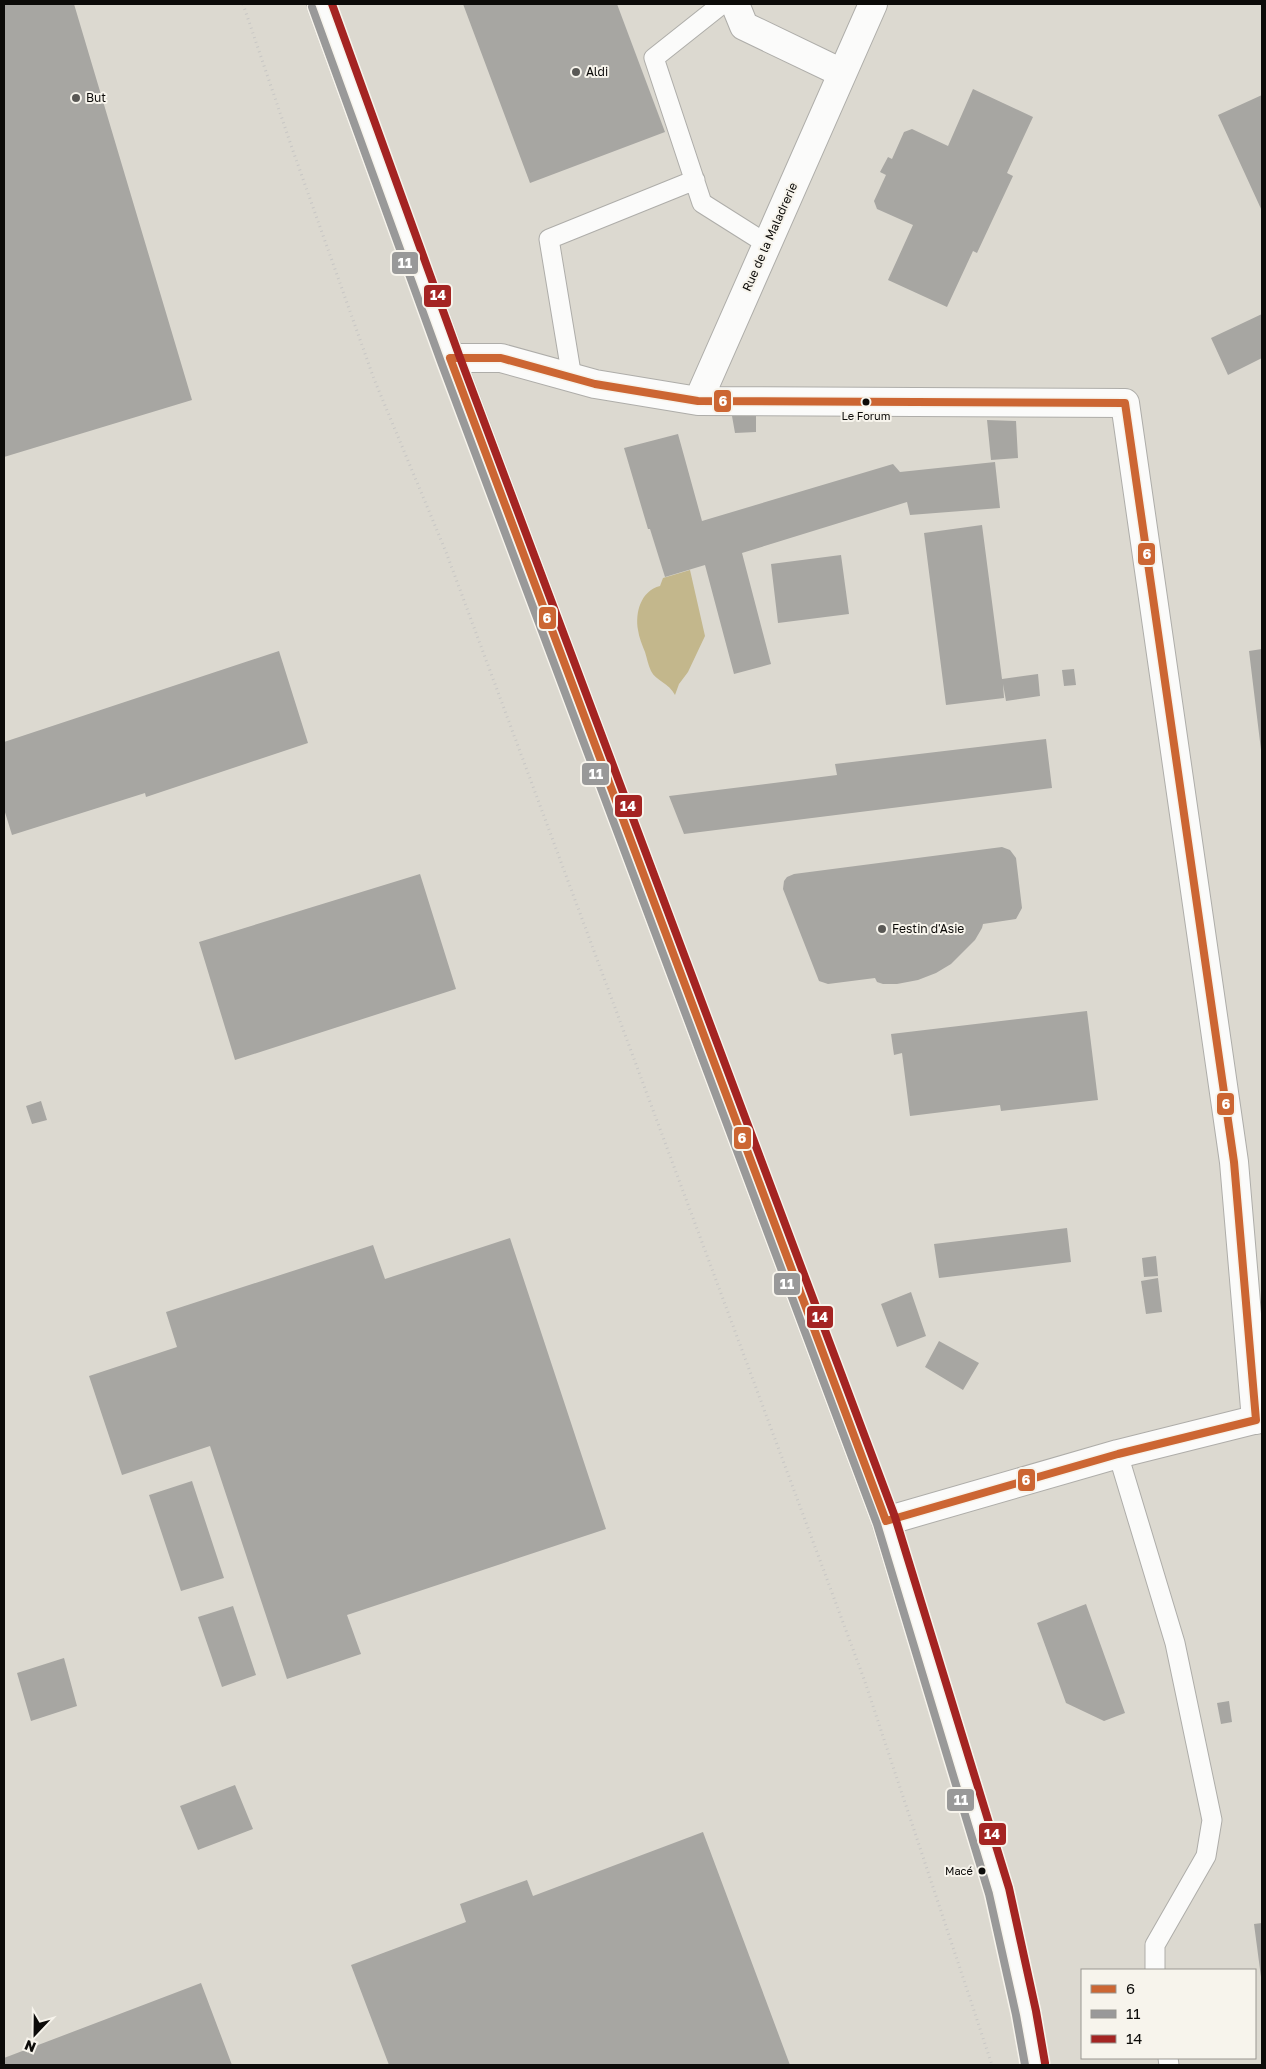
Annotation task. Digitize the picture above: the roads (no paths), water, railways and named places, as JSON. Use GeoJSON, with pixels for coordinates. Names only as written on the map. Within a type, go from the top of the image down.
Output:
{"type":"FeatureCollection","features":[{"type":"Feature","properties":{"kind":"street"},"geometry":{"type":"LineString","coordinates":[[321,4],[450,358],[886,1521],[999,1891],[1026,2013],[1034,2065]]}},
{"type":"Feature","properties":{"kind":"street"},"geometry":{"type":"LineString","coordinates":[[735,4],[744,26],[842,73]]}},
{"type":"Feature","properties":{"kind":"street","name":"Rue de la Maladrerie"},"geometry":{"type":"LineString","coordinates":[[698,401],[873,4]]}},
{"type":"Feature","properties":{"kind":"street"},"geometry":{"type":"LineString","coordinates":[[450,358],[501,358],[594,384],[698,401],[1125,404],[1234,1162],[1259,1419],[1118,1454],[886,1521]]}},
{"type":"Feature","properties":{"kind":"lane"},"geometry":{"type":"LineString","coordinates":[[722,4],[654,58],[702,203],[767,244]]}},
{"type":"Feature","properties":{"kind":"lane"},"geometry":{"type":"LineString","coordinates":[[572,378],[549,239],[695,180]]}},
{"type":"Feature","properties":{"kind":"lane"},"geometry":{"type":"LineString","coordinates":[[1118,1454],[1175,1643],[1212,1820],[1206,1856],[1155,1945],[1155,1969]]}},
{"type":"Feature","properties":{"kind":"place","name":"Aldi"},"geometry":{"type":"Point","coordinates":[576,72]}},
{"type":"Feature","properties":{"kind":"place","name":"But"},"geometry":{"type":"Point","coordinates":[76,98]}},
{"type":"Feature","properties":{"kind":"place","name":"Le Forum"},"geometry":{"type":"Point","coordinates":[866,402]}},
{"type":"Feature","properties":{"kind":"place","name":"Festin d'Asie"},"geometry":{"type":"Point","coordinates":[882,929]}},
{"type":"Feature","properties":{"kind":"place","name":"Macé"},"geometry":{"type":"Point","coordinates":[982,1871]}}]}
